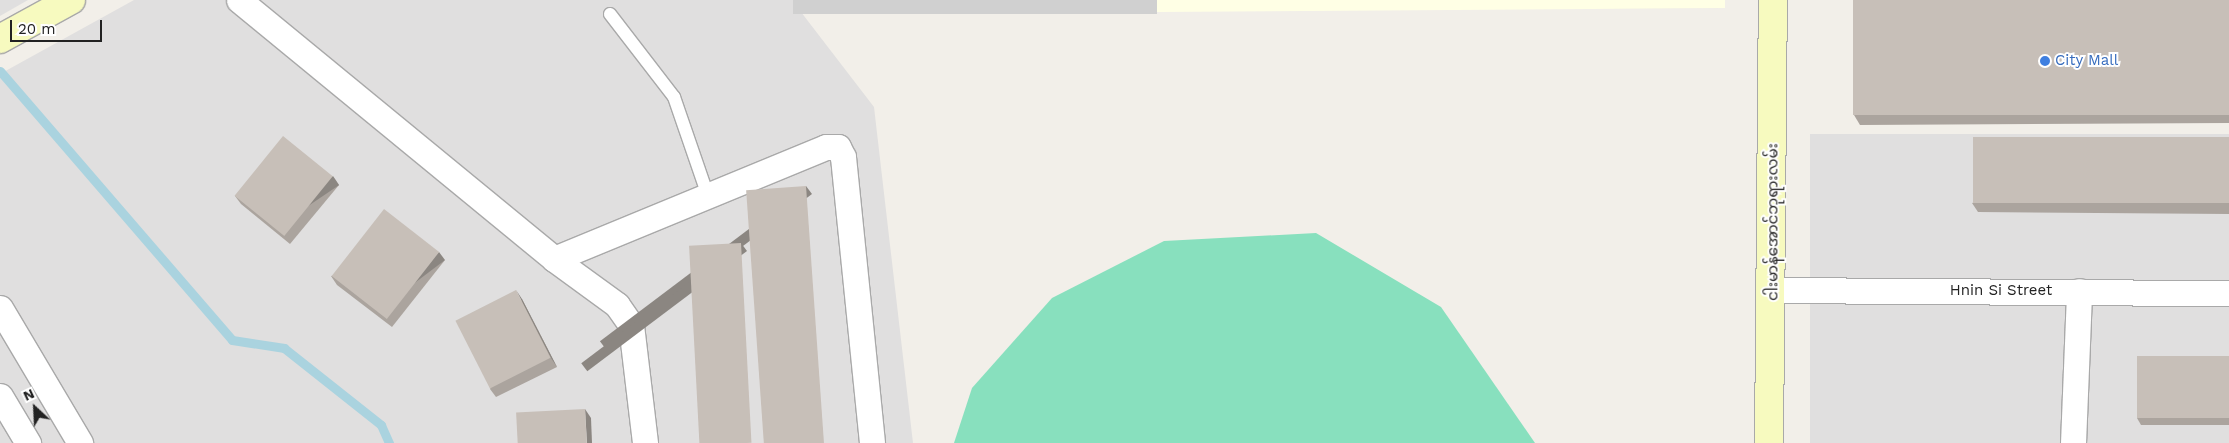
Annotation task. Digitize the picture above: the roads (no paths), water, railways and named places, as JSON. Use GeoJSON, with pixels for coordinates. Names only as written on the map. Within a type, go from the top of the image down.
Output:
{"type":"FeatureCollection","features":[{"type":"Feature","properties":{"kind":"main road"},"geometry":{"type":"LineString","coordinates":[[0,39],[71,0]]}},
{"type":"Feature","properties":{"kind":"main road","name":"ငါးမာန်အောင်ဘုရားလမ်း"},"geometry":{"type":"LineString","coordinates":[[1769,443],[1773,290],[1773,0]]}},
{"type":"Feature","properties":{"kind":"street"},"geometry":{"type":"LineString","coordinates":[[239,0],[554,259],[616,305],[630,325],[645,443]]}},
{"type":"Feature","properties":{"kind":"street"},"geometry":{"type":"LineString","coordinates":[[554,259],[826,147],[838,147],[844,157],[872,443]]}},
{"type":"Feature","properties":{"kind":"street","name":"Hnin Si Street"},"geometry":{"type":"LineString","coordinates":[[1773,290],[2080,291],[2229,294]]}},
{"type":"Feature","properties":{"kind":"street"},"geometry":{"type":"LineString","coordinates":[[2073,443],[2080,291]]}},
{"type":"Feature","properties":{"kind":"street"},"geometry":{"type":"LineString","coordinates":[[0,308],[80,443]]}},
{"type":"Feature","properties":{"kind":"street"},"geometry":{"type":"LineString","coordinates":[[0,396],[28,443]]}},
{"type":"Feature","properties":{"kind":"lane"},"geometry":{"type":"LineString","coordinates":[[610,14],[674,97],[708,196]]}},
{"type":"Feature","properties":{"kind":"waterway"},"geometry":{"type":"LineString","coordinates":[[0,71],[232,340],[284,348],[381,425],[389,443]]}},
{"type":"Feature","properties":{"kind":"place","name":"City Mall"},"geometry":{"type":"Point","coordinates":[2045,61]}}]}
